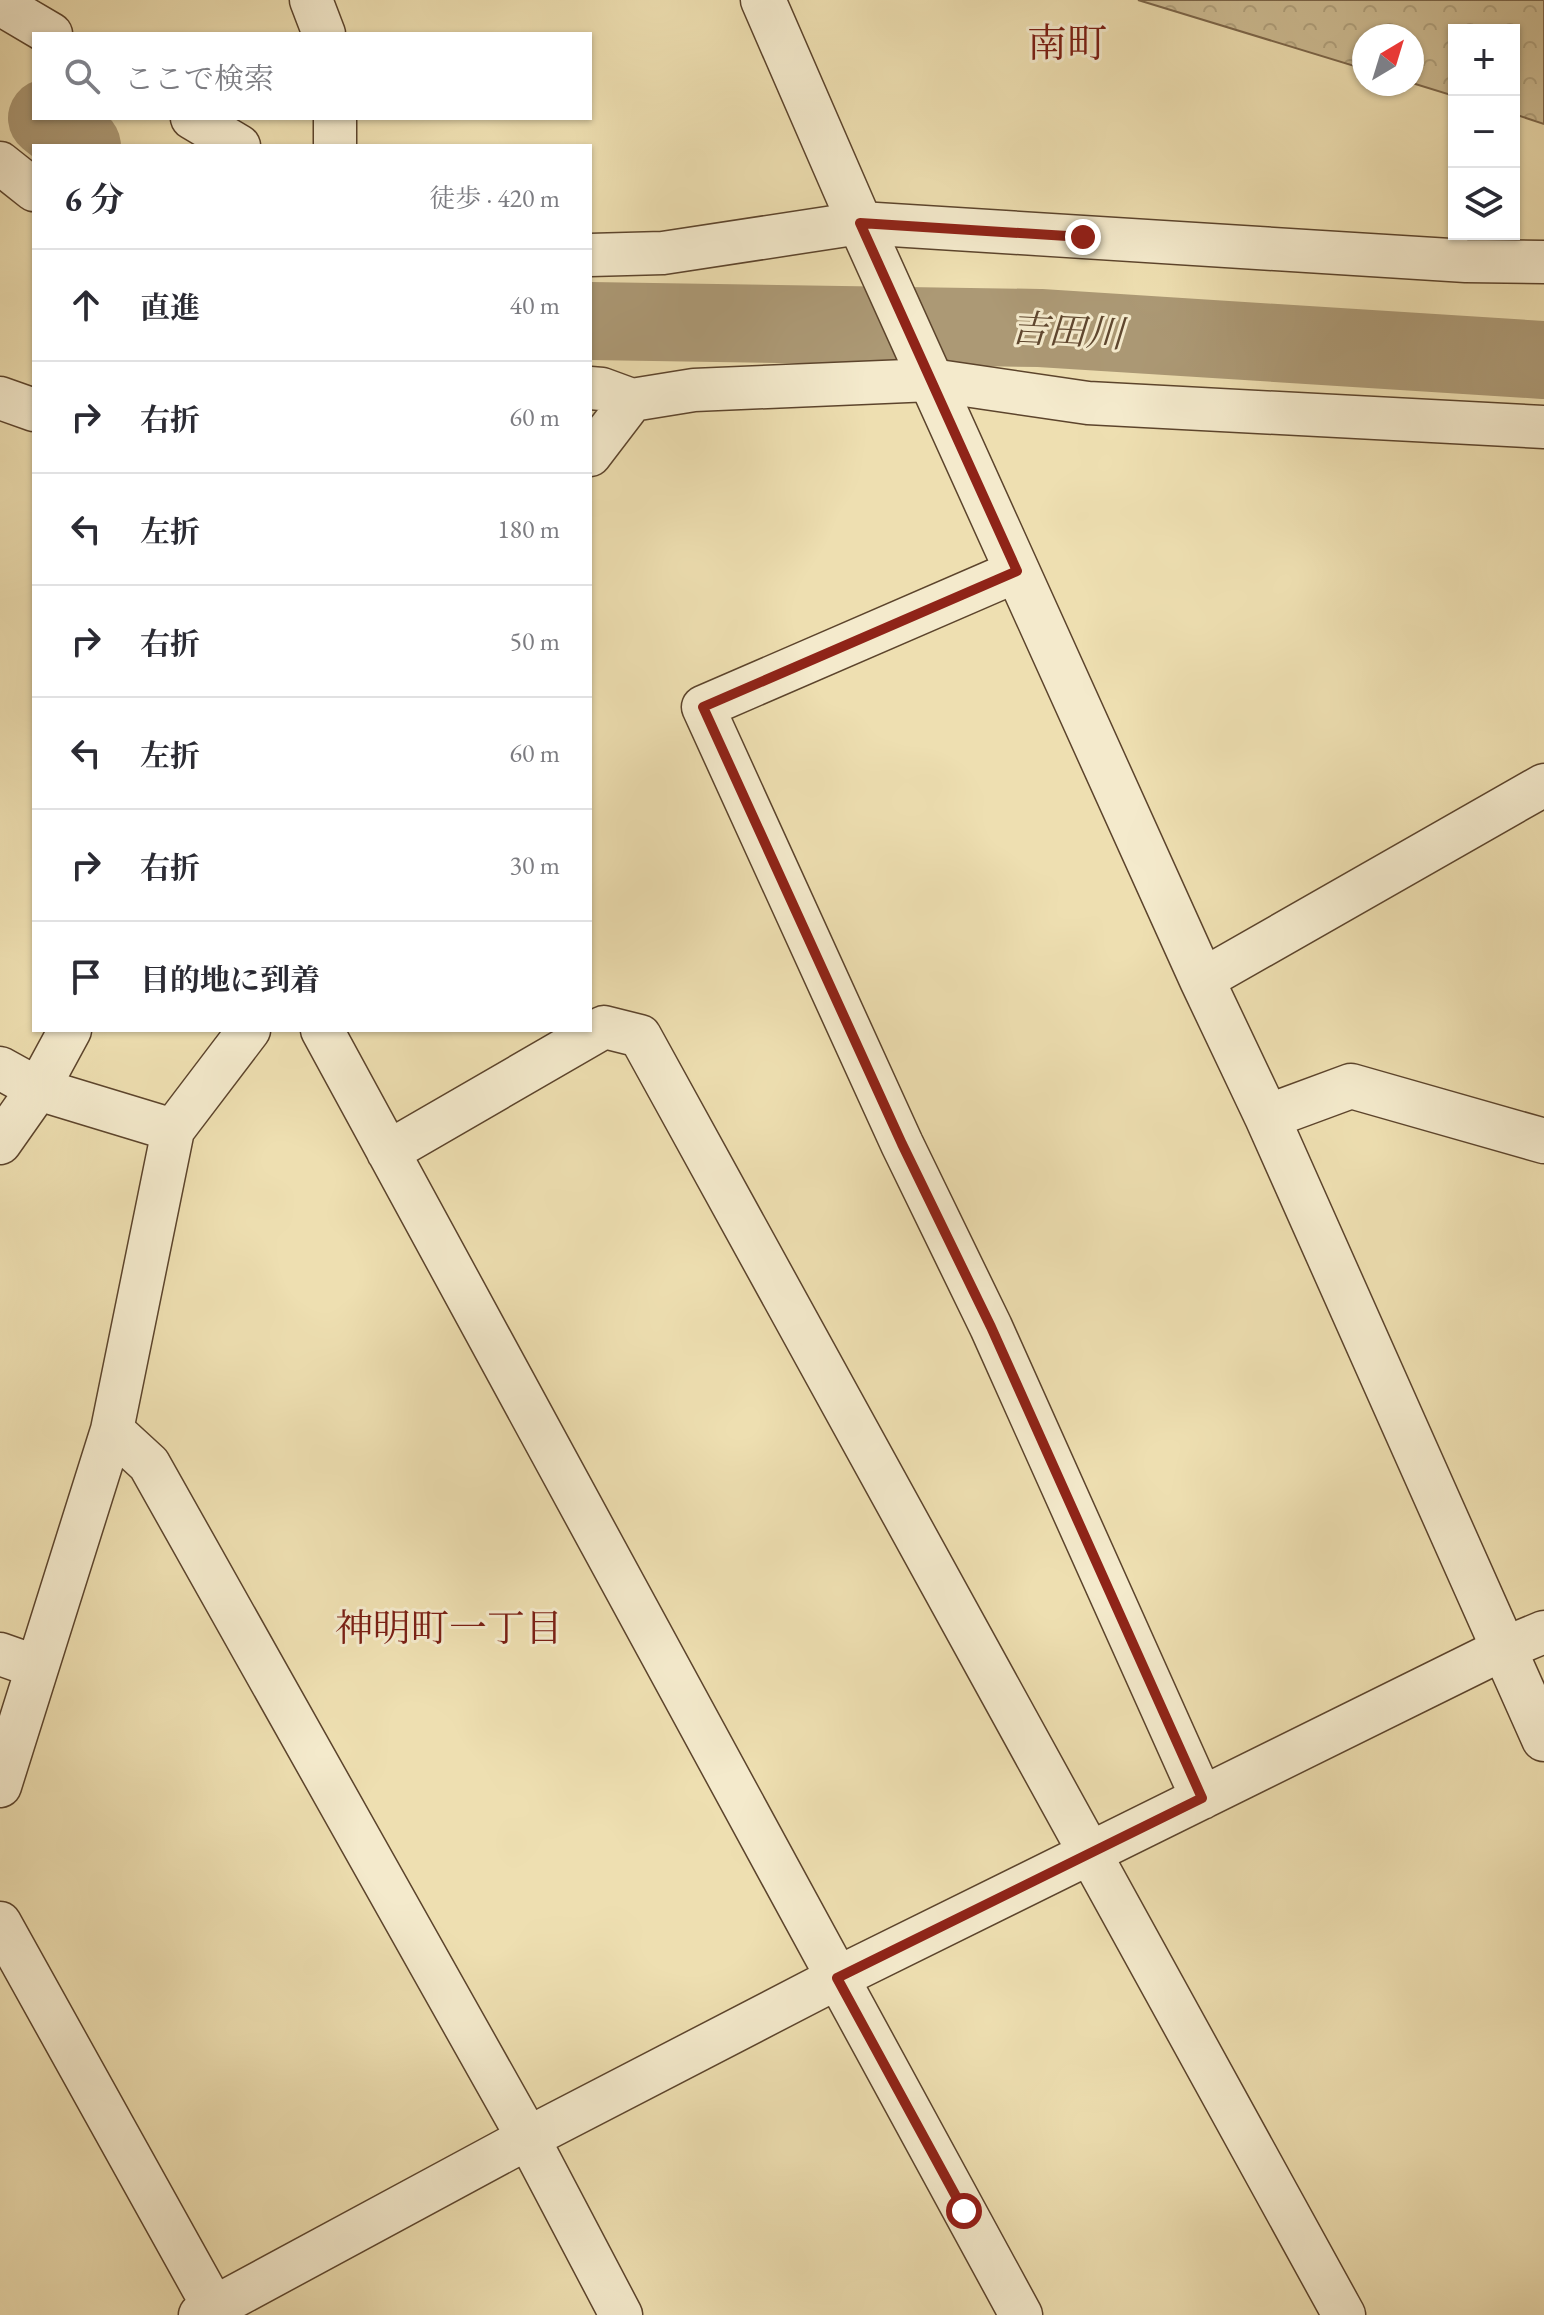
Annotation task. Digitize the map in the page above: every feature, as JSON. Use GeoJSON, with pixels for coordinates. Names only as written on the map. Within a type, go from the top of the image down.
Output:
{"type":"FeatureCollection","features":[{"type":"Feature","properties":{"kind":"street"},"geometry":{"type":"LineString","coordinates":[[311,0],[323,32]]}},
{"type":"Feature","properties":{"kind":"street"},"geometry":{"type":"LineString","coordinates":[[763,0],[1544,1739]]}},
{"type":"Feature","properties":{"kind":"street"},"geometry":{"type":"LineString","coordinates":[[0,4],[48,32]]}},
{"type":"Feature","properties":{"kind":"street"},"geometry":{"type":"LineString","coordinates":[[195,120],[236,144]]}},
{"type":"Feature","properties":{"kind":"street"},"geometry":{"type":"LineString","coordinates":[[335,120],[335,144]]}},
{"type":"Feature","properties":{"kind":"street"},"geometry":{"type":"LineString","coordinates":[[0,163],[32,188]]}},
{"type":"Feature","properties":{"kind":"street"},"geometry":{"type":"LineString","coordinates":[[592,255],[663,253],[866,234],[1544,262]]}},
{"type":"Feature","properties":{"kind":"street"},"geometry":{"type":"LineString","coordinates":[[592,388],[632,400],[694,390],[926,368],[1088,403],[1544,427]]}},
{"type":"Feature","properties":{"kind":"street"},"geometry":{"type":"LineString","coordinates":[[0,398],[32,409]]}},
{"type":"Feature","properties":{"kind":"street"},"geometry":{"type":"LineString","coordinates":[[592,452],[632,400]]}},
{"type":"Feature","properties":{"kind":"street"},"geometry":{"type":"LineString","coordinates":[[1017,571],[703,707],[895,1130],[991,1327],[1202,1798]]}},
{"type":"Feature","properties":{"kind":"street"},"geometry":{"type":"LineString","coordinates":[[1202,980],[1544,785]]}},
{"type":"Feature","properties":{"kind":"street"},"geometry":{"type":"LineString","coordinates":[[388,1152],[604,1027],[640,1036],[1344,2315]]}},
{"type":"Feature","properties":{"kind":"street"},"geometry":{"type":"LineString","coordinates":[[0,1143],[38,1089],[69,1032]]}},
{"type":"Feature","properties":{"kind":"street"},"geometry":{"type":"LineString","coordinates":[[0,1786],[19,1660],[112,1430],[173,1130],[247,1032]]}},
{"type":"Feature","properties":{"kind":"street"},"geometry":{"type":"LineString","coordinates":[[323,1032],[1021,2315]]}},
{"type":"Feature","properties":{"kind":"street"},"geometry":{"type":"LineString","coordinates":[[0,1068],[38,1089],[173,1130]]}},
{"type":"Feature","properties":{"kind":"street"},"geometry":{"type":"LineString","coordinates":[[1267,1117],[1351,1086],[1544,1141]]}},
{"type":"Feature","properties":{"kind":"street"},"geometry":{"type":"LineString","coordinates":[[112,1430],[149,1464],[528,2138],[621,2315]]}},
{"type":"Feature","properties":{"kind":"street"},"geometry":{"type":"LineString","coordinates":[[0,1923],[211,2312],[528,2138],[837,1978],[1503,1649],[1544,1632]]}},
{"type":"Feature","properties":{"kind":"green space"},"geometry":{"type":"Polygon","coordinates":[[[1138,0],[1544,0],[1544,124],[1520,116],[1520,24],[1448,24],[1448,94],[1424,87],[1424,24],[1352,24],[1352,65],[1138,0]]]}},
{"type":"Feature","properties":{"kind":"waterway","name":"吉田川"},"geometry":{"type":"LineString","coordinates":[[50,120],[80,144]]}},
{"type":"Feature","properties":{"kind":"waterway","name":"吉田川"},"geometry":{"type":"LineString","coordinates":[[592,321],[1040,328],[1544,360]]}},
{"type":"Feature","properties":{"kind":"district","name":"南町"},"geometry":{"type":"Point","coordinates":[1067,43]}},
{"type":"Feature","properties":{"kind":"district","name":"神明町一丁目"},"geometry":{"type":"Point","coordinates":[449,1628]}},
{"type":"Feature","properties":{"kind":"route"},"geometry":{"type":"LineString","coordinates":[[964,2211],[837,1978],[1202,1798],[991,1327],[902,1144],[703,707],[1017,571],[860,223],[1083,237]]}}]}
